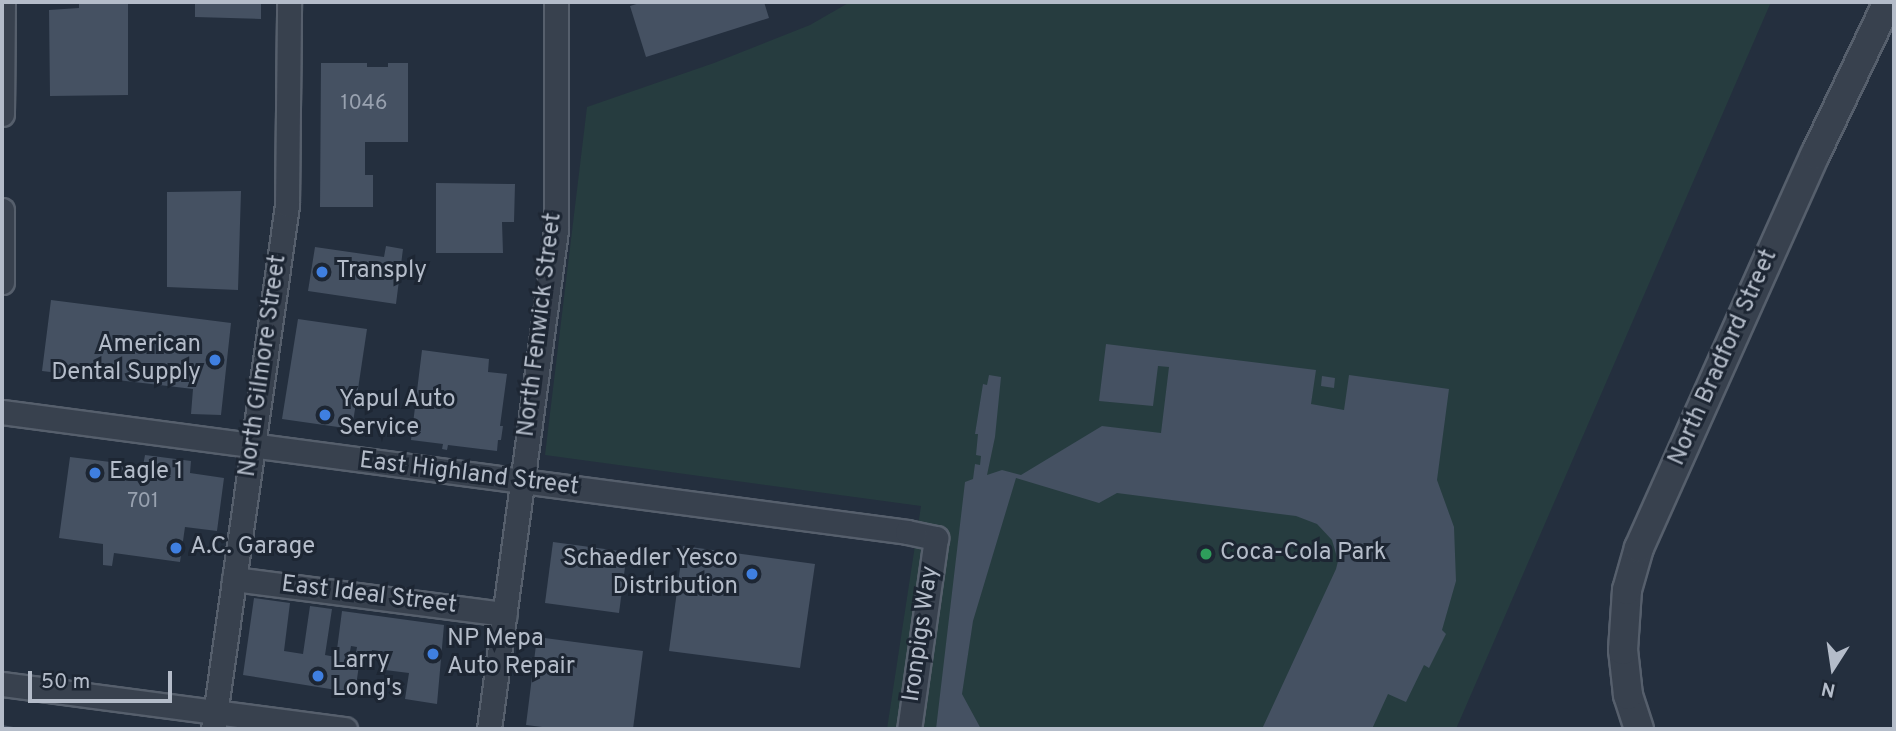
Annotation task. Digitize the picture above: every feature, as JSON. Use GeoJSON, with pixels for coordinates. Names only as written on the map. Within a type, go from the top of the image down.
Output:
{"type":"FeatureCollection","features":[{"type":"Feature","properties":{"kind":"street"},"geometry":{"type":"LineString","coordinates":[[2,114],[3,2]]}},
{"type":"Feature","properties":{"kind":"street","name":"North Gilmore Street"},"geometry":{"type":"LineString","coordinates":[[215,721],[287,205],[289,2]]}},
{"type":"Feature","properties":{"kind":"street","name":"North Fenwick Street"},"geometry":{"type":"LineString","coordinates":[[489,729],[556,230],[556,2]]}},
{"type":"Feature","properties":{"kind":"street","name":"North Bradford Street"},"geometry":{"type":"LineString","coordinates":[[1639,729],[1628,695],[1623,650],[1627,590],[1639,548],[1800,188],[1888,2]]}},
{"type":"Feature","properties":{"kind":"street"},"geometry":{"type":"LineString","coordinates":[[2,210],[2,282]]}},
{"type":"Feature","properties":{"kind":"street","name":"East Highland Street"},"geometry":{"type":"LineString","coordinates":[[2,412],[894,530],[936,538]]}},
{"type":"Feature","properties":{"kind":"street","name":"Ironpigs Way"},"geometry":{"type":"LineString","coordinates":[[909,729],[936,538]]}},
{"type":"Feature","properties":{"kind":"street","name":"East Ideal Street"},"geometry":{"type":"LineString","coordinates":[[234,579],[505,614]]}},
{"type":"Feature","properties":{"kind":"street"},"geometry":{"type":"LineString","coordinates":[[2,684],[215,721],[345,729]]}},
{"type":"Feature","properties":{"kind":"green space","name":"Coca-Cola Park"},"geometry":{"type":"Polygon","coordinates":[[[850,2],[1771,2],[1456,729],[887,729],[921,506],[545,455],[587,107],[714,63],[810,25],[850,2]]]}},
{"type":"Feature","properties":{"kind":"building"},"geometry":{"type":"Polygon","coordinates":[[[79,2],[128,2],[128,95],[50,96],[49,10],[79,8],[79,2]]]}},
{"type":"Feature","properties":{"kind":"building"},"geometry":{"type":"Polygon","coordinates":[[[195,2],[261,2],[261,19],[195,17],[195,2]]]}},
{"type":"Feature","properties":{"kind":"building"},"geometry":{"type":"Polygon","coordinates":[[[643,2],[764,2],[769,18],[646,57],[630,6],[643,2]]]}},
{"type":"Feature","properties":{"kind":"building"},"geometry":{"type":"Polygon","coordinates":[[[321,63],[367,63],[367,67],[388,67],[388,63],[408,63],[408,142],[365,142],[365,175],[373,175],[373,207],[320,207],[321,63]]]}},
{"type":"Feature","properties":{"kind":"building"},"geometry":{"type":"Polygon","coordinates":[[[436,183],[515,184],[514,222],[502,222],[503,253],[436,253],[436,183]]]}},
{"type":"Feature","properties":{"kind":"building"},"geometry":{"type":"Polygon","coordinates":[[[241,191],[238,290],[167,287],[167,192],[241,191]]]}},
{"type":"Feature","properties":{"kind":"building"},"geometry":{"type":"Polygon","coordinates":[[[386,246],[403,249],[396,304],[308,291],[315,247],[384,257],[386,246]]]}},
{"type":"Feature","properties":{"kind":"building"},"geometry":{"type":"Polygon","coordinates":[[[51,300],[231,323],[221,415],[191,414],[193,389],[42,371],[51,300]]]}},
{"type":"Feature","properties":{"kind":"building"},"geometry":{"type":"Polygon","coordinates":[[[298,319],[367,329],[352,429],[282,419],[298,319]]]}},
{"type":"Feature","properties":{"kind":"building"},"geometry":{"type":"Polygon","coordinates":[[[1106,344],[1316,370],[1311,404],[1344,410],[1349,375],[1449,389],[1437,480],[1454,527],[1456,581],[1442,630],[1446,634],[1429,668],[1424,665],[1406,702],[1388,694],[1372,729],[1262,729],[1336,569],[1338,561],[1332,540],[1317,524],[1296,516],[1117,493],[1099,503],[1016,478],[973,621],[962,694],[981,729],[936,729],[965,482],[973,479],[975,464],[980,465],[981,456],[976,455],[978,434],[975,434],[983,384],[987,385],[989,375],[1001,377],[995,437],[987,475],[1002,470],[1021,475],[1102,426],[1161,433],[1169,367],[1158,366],[1153,406],[1099,401],[1106,344]]]}},
{"type":"Feature","properties":{"kind":"building"},"geometry":{"type":"Polygon","coordinates":[[[422,350],[489,359],[488,372],[507,374],[500,426],[503,426],[497,451],[448,445],[447,450],[442,449],[443,444],[411,440],[422,350]]]}},
{"type":"Feature","properties":{"kind":"building"},"geometry":{"type":"Polygon","coordinates":[[[1322,376],[1335,378],[1334,388],[1321,386],[1322,376]]]}},
{"type":"Feature","properties":{"kind":"building"},"geometry":{"type":"Polygon","coordinates":[[[145,455],[191,461],[190,473],[224,478],[217,531],[185,527],[180,562],[114,553],[112,566],[103,565],[103,544],[59,538],[70,457],[143,466],[145,455]]]}},
{"type":"Feature","properties":{"kind":"building"},"geometry":{"type":"Polygon","coordinates":[[[553,542],[627,552],[619,613],[545,603],[553,542]]]}},
{"type":"Feature","properties":{"kind":"building"},"geometry":{"type":"Polygon","coordinates":[[[683,546],[815,564],[800,668],[669,651],[683,546]]]}},
{"type":"Feature","properties":{"kind":"building"},"geometry":{"type":"Polygon","coordinates":[[[254,598],[290,603],[284,651],[303,654],[310,606],[332,609],[325,655],[336,657],[342,611],[444,625],[437,704],[405,699],[409,673],[385,670],[387,652],[372,650],[371,660],[355,658],[357,647],[351,646],[348,663],[359,665],[355,693],[243,675],[254,598]]]}},
{"type":"Feature","properties":{"kind":"building"},"geometry":{"type":"Polygon","coordinates":[[[537,637],[643,651],[633,729],[558,729],[526,725],[537,637]]]}},
{"type":"Feature","properties":{"kind":"building"},"geometry":{"type":"Polygon","coordinates":[[[2,725],[19,728],[19,729],[2,729],[2,725]]]}},
{"type":"Feature","properties":{"kind":"place","name":"Transply"},"geometry":{"type":"Point","coordinates":[322,272]}},
{"type":"Feature","properties":{"kind":"place","name":"American Dental Supply"},"geometry":{"type":"Point","coordinates":[215,360]}},
{"type":"Feature","properties":{"kind":"place","name":"Yapul Auto Service"},"geometry":{"type":"Point","coordinates":[325,415]}},
{"type":"Feature","properties":{"kind":"place","name":"Eagle 1"},"geometry":{"type":"Point","coordinates":[95,473]}},
{"type":"Feature","properties":{"kind":"place","name":"A.C. Garage"},"geometry":{"type":"Point","coordinates":[176,548]}},
{"type":"Feature","properties":{"kind":"place","name":"Coca-Cola Park"},"geometry":{"type":"Point","coordinates":[1206,554]}},
{"type":"Feature","properties":{"kind":"place","name":"Schaedler Yesco Distribution"},"geometry":{"type":"Point","coordinates":[752,574]}},
{"type":"Feature","properties":{"kind":"place","name":"NP Mepa Auto Repair"},"geometry":{"type":"Point","coordinates":[433,654]}},
{"type":"Feature","properties":{"kind":"place","name":"Larry Long's"},"geometry":{"type":"Point","coordinates":[318,676]}}]}
